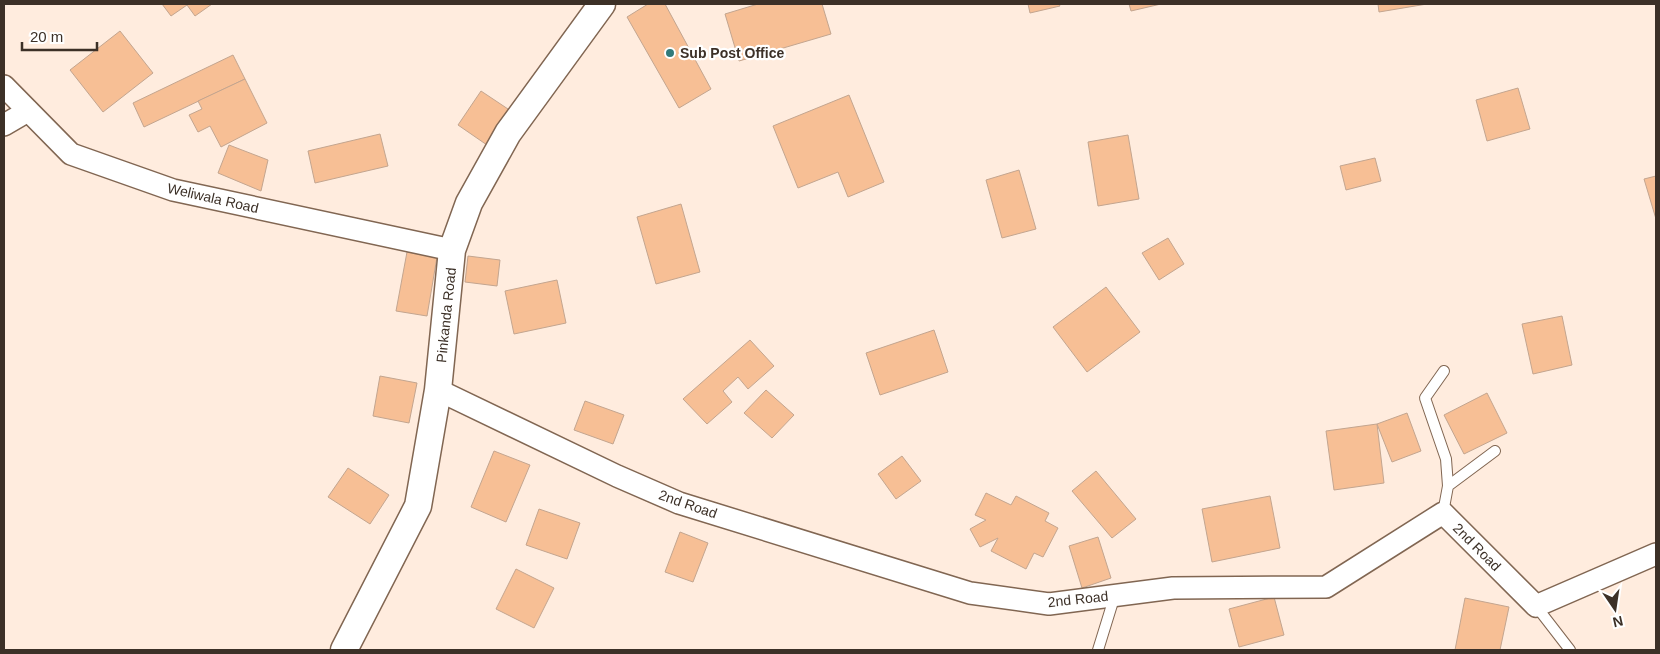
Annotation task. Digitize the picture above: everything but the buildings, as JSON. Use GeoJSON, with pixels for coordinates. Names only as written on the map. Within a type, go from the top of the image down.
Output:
{"type":"FeatureCollection","features":[{"type":"Feature","properties":{"kind":"street","name":"Pinkanda Road"},"geometry":{"type":"LineString","coordinates":[[344,650],[418,506],[438,390],[452,250],[469,203],[508,133],[602,4]]}},
{"type":"Feature","properties":{"kind":"street","name":"Weliwala Road"},"geometry":{"type":"LineString","coordinates":[[4,86],[71,154],[174,190],[452,250]]}},
{"type":"Feature","properties":{"kind":"street"},"geometry":{"type":"LineString","coordinates":[[4,125],[28,111]]}},
{"type":"Feature","properties":{"kind":"street","name":"2nd Road"},"geometry":{"type":"LineString","coordinates":[[438,390],[617,476],[679,503],[970,593],[1049,604],[1173,588],[1326,587],[1442,512],[1536,606]]}},
{"type":"Feature","properties":{"kind":"street"},"geometry":{"type":"LineString","coordinates":[[1536,606],[1656,554]]}},
{"type":"Feature","properties":{"kind":"lane"},"geometry":{"type":"LineString","coordinates":[[1442,512],[1448,486],[1446,459],[1425,398],[1444,371]]}},
{"type":"Feature","properties":{"kind":"lane"},"geometry":{"type":"LineString","coordinates":[[1448,486],[1495,451]]}},
{"type":"Feature","properties":{"kind":"lane"},"geometry":{"type":"LineString","coordinates":[[1098,650],[1115,596]]}},
{"type":"Feature","properties":{"kind":"lane"},"geometry":{"type":"LineString","coordinates":[[1536,606],[1570,650]]}},
{"type":"Feature","properties":{"kind":"place","name":"Sub Post Office"},"geometry":{"type":"Point","coordinates":[670,53]}}]}
